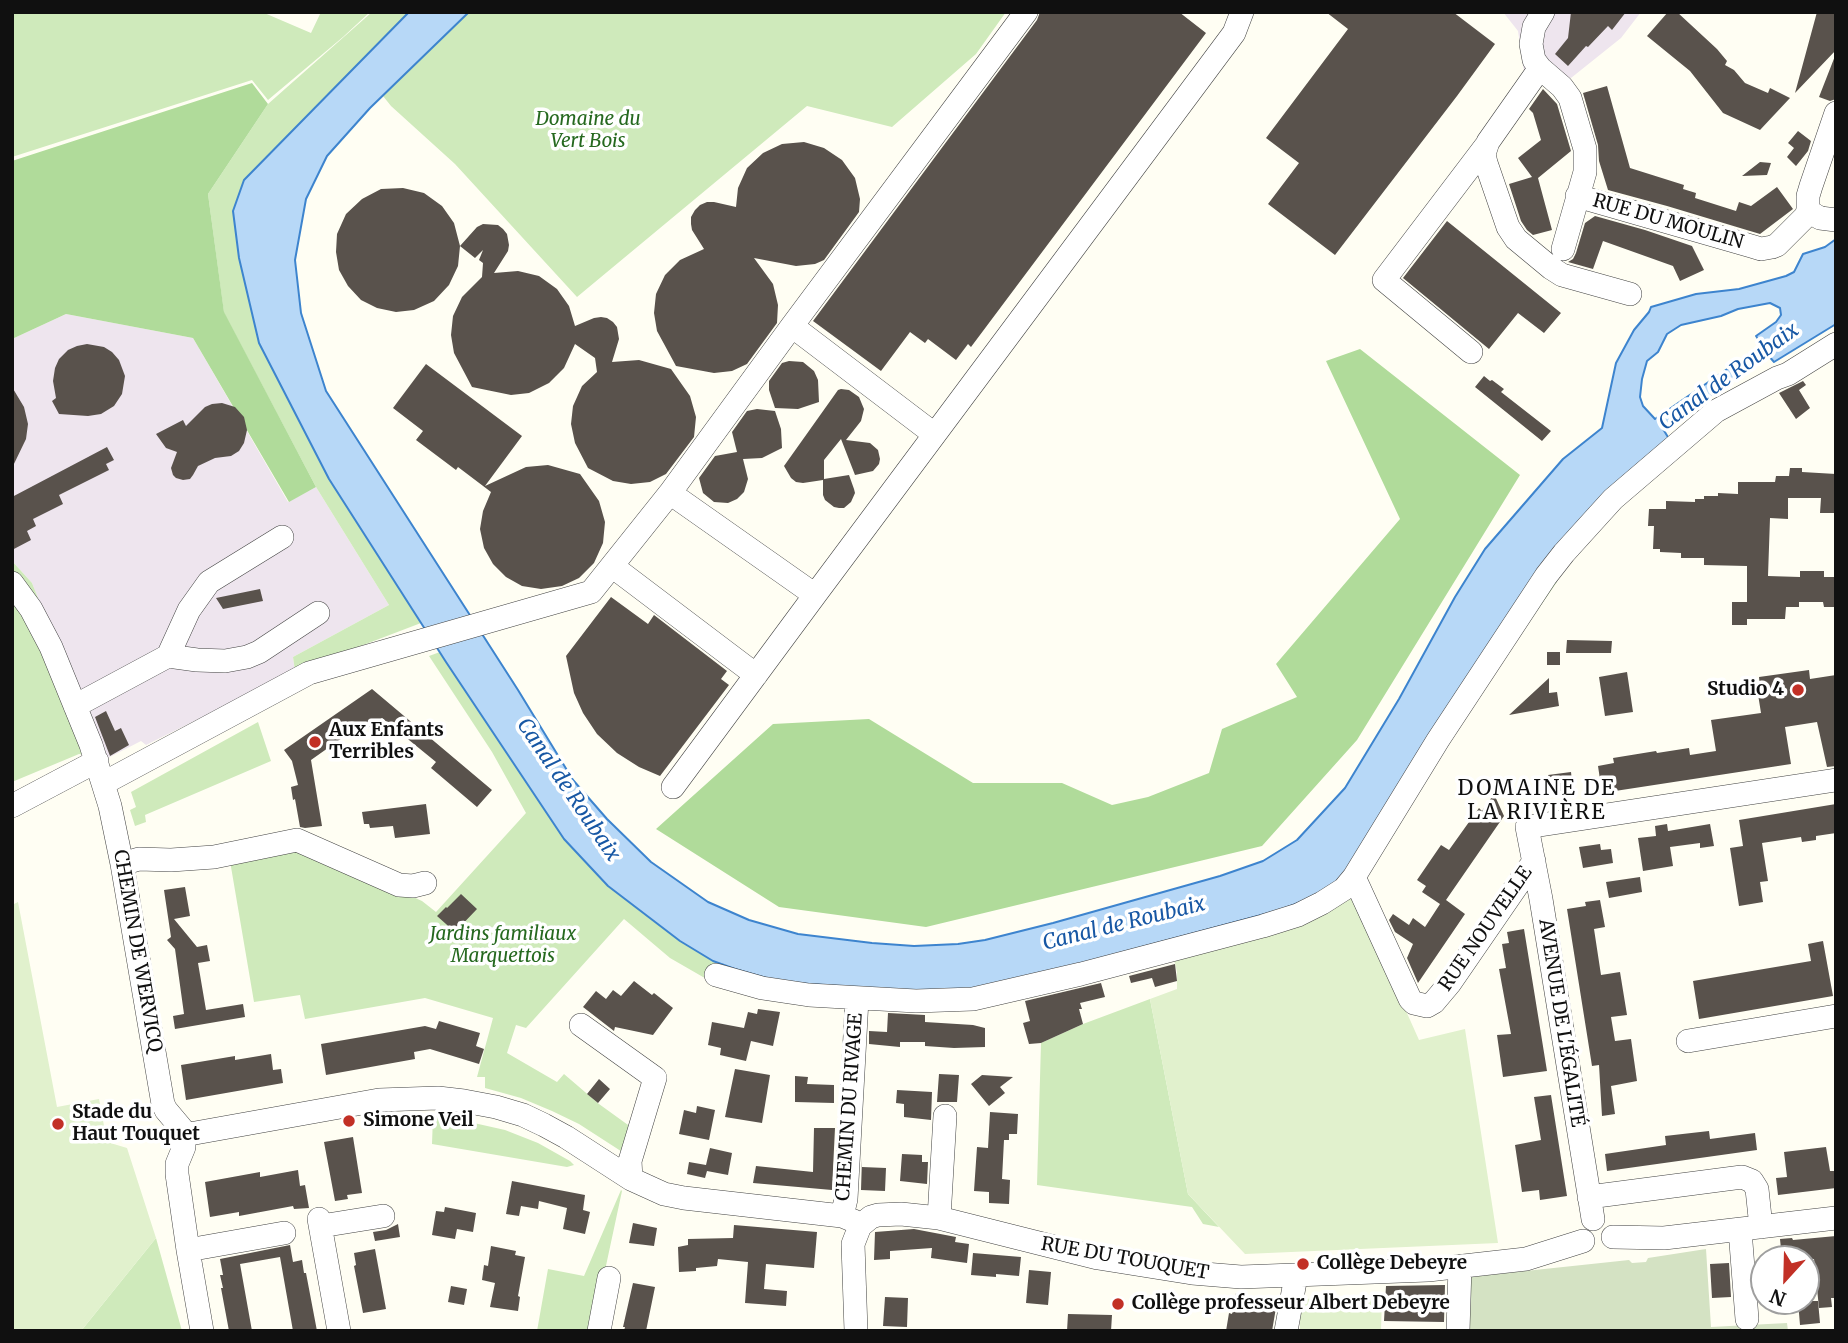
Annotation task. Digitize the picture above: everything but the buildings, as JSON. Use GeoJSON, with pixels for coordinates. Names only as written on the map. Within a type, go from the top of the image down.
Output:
{"type":"FeatureCollection","features":[{"type":"Feature","properties":{"kind":"street"},"geometry":{"type":"LineString","coordinates":[[104,783],[309,673],[591,592],[670,493],[1026,12]]}},
{"type":"Feature","properties":{"kind":"street"},"geometry":{"type":"LineString","coordinates":[[673,787],[1234,33],[1242,12]]}},
{"type":"Feature","properties":{"kind":"street"},"geometry":{"type":"LineString","coordinates":[[1471,352],[1384,280],[1485,147],[1540,68],[1534,60],[1531,44],[1538,14]]}},
{"type":"Feature","properties":{"kind":"street","name":"RUE DU MOULIN"},"geometry":{"type":"LineString","coordinates":[[1540,68],[1562,87],[1574,108],[1586,156],[1585,172],[1563,248]]}},
{"type":"Feature","properties":{"kind":"street"},"geometry":{"type":"LineString","coordinates":[[1836,113],[1811,186],[1808,211],[1820,218],[1836,220]]}},
{"type":"Feature","properties":{"kind":"street"},"geometry":{"type":"LineString","coordinates":[[1485,147],[1486,163],[1508,227],[1516,239],[1562,275],[1630,295]]}},
{"type":"Feature","properties":{"kind":"street","name":"RUE DU MOULIN"},"geometry":{"type":"LineString","coordinates":[[1577,196],[1761,249],[1776,245],[1800,223],[1808,211]]}},
{"type":"Feature","properties":{"kind":"street"},"geometry":{"type":"LineString","coordinates":[[792,326],[934,434]]}},
{"type":"Feature","properties":{"kind":"street"},"geometry":{"type":"LineString","coordinates":[[716,975],[762,988],[809,995],[916,1001],[973,999],[1082,974],[1290,918],[1315,907],[1338,893],[1354,877],[1413,780],[1546,576],[1613,499],[1716,411],[1788,374],[1836,344]]}},
{"type":"Feature","properties":{"kind":"street"},"geometry":{"type":"LineString","coordinates":[[670,493],[816,595]]}},
{"type":"Feature","properties":{"kind":"street"},"geometry":{"type":"LineString","coordinates":[[168,656],[189,610],[209,583],[282,537]]}},
{"type":"Feature","properties":{"kind":"street"},"geometry":{"type":"LineString","coordinates":[[612,566],[756,675]]}},
{"type":"Feature","properties":{"kind":"street","name":"CHEMIN DE WERVICQ"},"geometry":{"type":"LineString","coordinates":[[12,583],[45,634],[104,783],[122,864],[163,1104],[184,1135]]}},
{"type":"Feature","properties":{"kind":"street"},"geometry":{"type":"LineString","coordinates":[[75,706],[168,656],[225,661],[247,657],[318,613]]}},
{"type":"Feature","properties":{"kind":"street"},"geometry":{"type":"LineString","coordinates":[[12,806],[97,761]]}},
{"type":"Feature","properties":{"kind":"street","name":"AVENUE DE L'ÉGALITÉ"},"geometry":{"type":"LineString","coordinates":[[1591,1208],[1527,827],[1836,780]]}},
{"type":"Feature","properties":{"kind":"street"},"geometry":{"type":"LineString","coordinates":[[122,864],[139,859],[214,858],[298,840],[398,885],[413,886],[425,883]]}},
{"type":"Feature","properties":{"kind":"street","name":"RUE NOUVELLE"},"geometry":{"type":"LineString","coordinates":[[1354,877],[1410,999],[1414,1003],[1427,1006],[1434,1002],[1450,983],[1534,861]]}},
{"type":"Feature","properties":{"kind":"street","name":"CHEMIN DU RIVAGE"},"geometry":{"type":"LineString","coordinates":[[851,1221],[846,1199],[857,999]]}},
{"type":"Feature","properties":{"kind":"street"},"geometry":{"type":"LineString","coordinates":[[1688,1041],[1836,1016]]}},
{"type":"Feature","properties":{"kind":"street"},"geometry":{"type":"LineString","coordinates":[[581,1025],[655,1077],[630,1161],[631,1179]]}},
{"type":"Feature","properties":{"kind":"street"},"geometry":{"type":"LineString","coordinates":[[202,1331],[177,1174],[177,1164],[184,1147],[184,1135],[379,1100],[438,1098],[496,1107],[523,1115],[566,1137],[631,1179],[664,1194],[851,1221],[856,1331]]}},
{"type":"Feature","properties":{"kind":"street"},"geometry":{"type":"LineString","coordinates":[[939,1218],[945,1116]]}},
{"type":"Feature","properties":{"kind":"street"},"geometry":{"type":"LineString","coordinates":[[1591,1208],[1742,1177],[1752,1181],[1756,1189],[1750,1228],[1747,1319]]}},
{"type":"Feature","properties":{"kind":"street"},"geometry":{"type":"LineString","coordinates":[[1591,1208],[1600,1219],[1607,1222],[1613,1237]]}},
{"type":"Feature","properties":{"kind":"street"},"geometry":{"type":"LineString","coordinates":[[1583,1241],[1582,1234],[1591,1208]]}},
{"type":"Feature","properties":{"kind":"street","name":"RUE DU TOUQUET"},"geometry":{"type":"LineString","coordinates":[[851,1221],[877,1215],[901,1214],[939,1218],[1079,1254],[1142,1266],[1224,1276],[1296,1276],[1460,1267],[1533,1257],[1583,1241],[1590,1248],[1598,1250],[1609,1245],[1613,1237],[1664,1238],[1836,1218]]}},
{"type":"Feature","properties":{"kind":"street"},"geometry":{"type":"LineString","coordinates":[[339,1331],[320,1223],[383,1216]]}},
{"type":"Feature","properties":{"kind":"street"},"geometry":{"type":"LineString","coordinates":[[188,1250],[284,1233]]}},
{"type":"Feature","properties":{"kind":"street"},"geometry":{"type":"LineString","coordinates":[[1458,1331],[1460,1267]]}},
{"type":"Feature","properties":{"kind":"street"},"geometry":{"type":"LineString","coordinates":[[1286,1331],[1296,1276]]}},
{"type":"Feature","properties":{"kind":"street"},"geometry":{"type":"LineString","coordinates":[[599,1331],[608,1278]]}},
{"type":"Feature","properties":{"kind":"shaded area"},"geometry":{"type":"Polygon","coordinates":[[[1503,12],[1641,12],[1621,38],[1571,78],[1524,71],[1518,31],[1503,12]]]}},
{"type":"Feature","properties":{"kind":"shaded area"},"geometry":{"type":"Polygon","coordinates":[[[66,314],[193,338],[288,502],[316,487],[389,605],[293,657],[295,671],[146,745],[141,741],[106,759],[32,583],[12,561],[12,339],[66,314]]]}},
{"type":"Feature","properties":{"kind":"green space"},"geometry":{"type":"Polygon","coordinates":[[[12,12],[262,12],[311,33],[321,12],[370,12],[268,100],[252,80],[12,157],[12,12]]]}},
{"type":"Feature","properties":{"kind":"green space"},"geometry":{"type":"Polygon","coordinates":[[[372,12],[409,12],[244,180],[233,211],[329,479],[421,623],[295,671],[293,657],[389,605],[316,487],[224,313],[208,194],[268,104],[372,12]]]}},
{"type":"Feature","properties":{"kind":"green space","name":"Domaine du Vert Bois"},"geometry":{"type":"Polygon","coordinates":[[[469,12],[1006,12],[976,54],[892,127],[807,106],[577,297],[455,164],[383,96],[469,12]]]}},
{"type":"Feature","properties":{"kind":"green space"},"geometry":{"type":"Polygon","coordinates":[[[252,83],[268,104],[208,194],[224,312],[316,487],[289,502],[193,338],[66,314],[12,339],[12,161],[252,83]]]}},
{"type":"Feature","properties":{"kind":"green space"},"geometry":{"type":"Polygon","coordinates":[[[1360,349],[1520,475],[1357,740],[1262,846],[926,927],[779,907],[656,829],[773,724],[869,719],[973,783],[1062,783],[1112,805],[1148,797],[1209,773],[1222,729],[1297,697],[1276,664],[1400,519],[1326,361],[1360,349]]]}},
{"type":"Feature","properties":{"kind":"green space"},"geometry":{"type":"Polygon","coordinates":[[[12,561],[32,583],[105,757],[79,754],[12,782],[12,561]]]}},
{"type":"Feature","properties":{"kind":"green space","name":"Jardins familiaux Marquettois"},"geometry":{"type":"Polygon","coordinates":[[[1543,568],[1557,582],[1468,711],[1352,890],[1318,916],[1174,959],[1045,989],[959,1005],[787,998],[741,988],[703,977],[670,958],[624,919],[526,1028],[516,1025],[507,1053],[557,1082],[564,1074],[635,1130],[627,1155],[579,1124],[552,1111],[521,1098],[485,1088],[485,1077],[477,1077],[493,1018],[425,998],[305,1019],[300,995],[254,1002],[230,861],[297,845],[422,901],[436,912],[526,813],[492,752],[429,656],[440,652],[564,839],[608,886],[680,941],[713,961],[780,982],[859,991],[951,994],[997,986],[1280,910],[1314,897],[1336,883],[1359,855],[1438,724],[1543,568]]]}},
{"type":"Feature","properties":{"kind":"green space"},"geometry":{"type":"Polygon","coordinates":[[[258,722],[271,761],[145,815],[146,822],[135,826],[130,810],[136,807],[131,792],[258,722]]]}},
{"type":"Feature","properties":{"kind":"green space"},"geometry":{"type":"Polygon","coordinates":[[[1352,890],[1419,1040],[1465,1029],[1498,1243],[1245,1254],[1188,1194],[1150,999],[1177,989],[1174,959],[1352,890]]]}},
{"type":"Feature","properties":{"kind":"green space","name":"Stade du Haut Touquet"},"geometry":{"type":"Polygon","coordinates":[[[18,902],[57,1107],[99,1099],[107,1142],[127,1148],[156,1238],[81,1331],[12,1331],[12,905],[18,902]]]}},
{"type":"Feature","properties":{"kind":"green space"},"geometry":{"type":"Polygon","coordinates":[[[1150,999],[1188,1194],[1219,1227],[1203,1224],[1192,1207],[1037,1185],[1041,1043],[1150,999]]]}},
{"type":"Feature","properties":{"kind":"green space"},"geometry":{"type":"Polygon","coordinates":[[[433,1116],[505,1130],[538,1143],[574,1165],[567,1167],[432,1144],[433,1116]]]}},
{"type":"Feature","properties":{"kind":"green space"},"geometry":{"type":"Polygon","coordinates":[[[621,1190],[592,1331],[537,1331],[548,1269],[584,1276],[621,1190]]]}},
{"type":"Feature","properties":{"kind":"green space"},"geometry":{"type":"Polygon","coordinates":[[[156,1238],[182,1331],[81,1331],[156,1238]]]}},
{"type":"Feature","properties":{"kind":"green space"},"geometry":{"type":"Polygon","coordinates":[[[1706,1249],[1711,1327],[1787,1323],[1788,1331],[1466,1331],[1469,1277],[1629,1260],[1632,1263],[1646,1262],[1648,1258],[1706,1249]]]}},
{"type":"Feature","properties":{"kind":"green space"},"geometry":{"type":"Polygon","coordinates":[[[1382,1297],[1381,1331],[1300,1331],[1300,1299],[1382,1297]]]}},
{"type":"Feature","properties":{"kind":"water","name":"Canal de Roubaix"},"geometry":{"type":"Polygon","coordinates":[[[409,12],[469,12],[370,108],[327,156],[306,199],[295,260],[301,313],[326,391],[573,780],[607,819],[651,862],[708,902],[749,920],[798,934],[872,943],[914,946],[985,940],[1220,876],[1263,861],[1297,840],[1345,788],[1485,549],[1563,459],[1602,428],[1616,363],[1634,330],[1651,307],[1696,294],[1739,289],[1786,276],[1794,272],[1803,254],[1825,247],[1836,239],[1836,324],[1774,362],[1768,355],[1663,429],[1671,442],[1584,520],[1359,855],[1336,883],[1314,897],[1280,910],[997,986],[951,994],[780,982],[713,961],[680,941],[608,886],[564,839],[329,479],[259,343],[239,258],[233,211],[244,180],[409,12]],[[1770,303],[1738,309],[1721,316],[1681,325],[1667,334],[1658,352],[1647,361],[1640,397],[1643,406],[1655,419],[1762,345],[1756,336],[1776,322],[1781,315],[1780,308],[1770,303]]]}},
{"type":"Feature","properties":{"kind":"place","name":"Studio 4"},"geometry":{"type":"Point","coordinates":[1798,690]}},
{"type":"Feature","properties":{"kind":"place","name":"Aux Enfants Terribles"},"geometry":{"type":"Point","coordinates":[315,742]}},
{"type":"Feature","properties":{"kind":"place","name":"Simone Veil"},"geometry":{"type":"Point","coordinates":[349,1121]}},
{"type":"Feature","properties":{"kind":"place","name":"Stade du Haut Touquet"},"geometry":{"type":"Point","coordinates":[58,1124]}},
{"type":"Feature","properties":{"kind":"place","name":"Collège Debeyre"},"geometry":{"type":"Point","coordinates":[1303,1264]}},
{"type":"Feature","properties":{"kind":"place","name":"Collège professeur Albert Debeyre"},"geometry":{"type":"Point","coordinates":[1118,1304]}},
{"type":"Feature","properties":{"kind":"district","name":"DOMAINE DE LA RIVIÈRE"},"geometry":{"type":"Point","coordinates":[1537,801]}}]}
